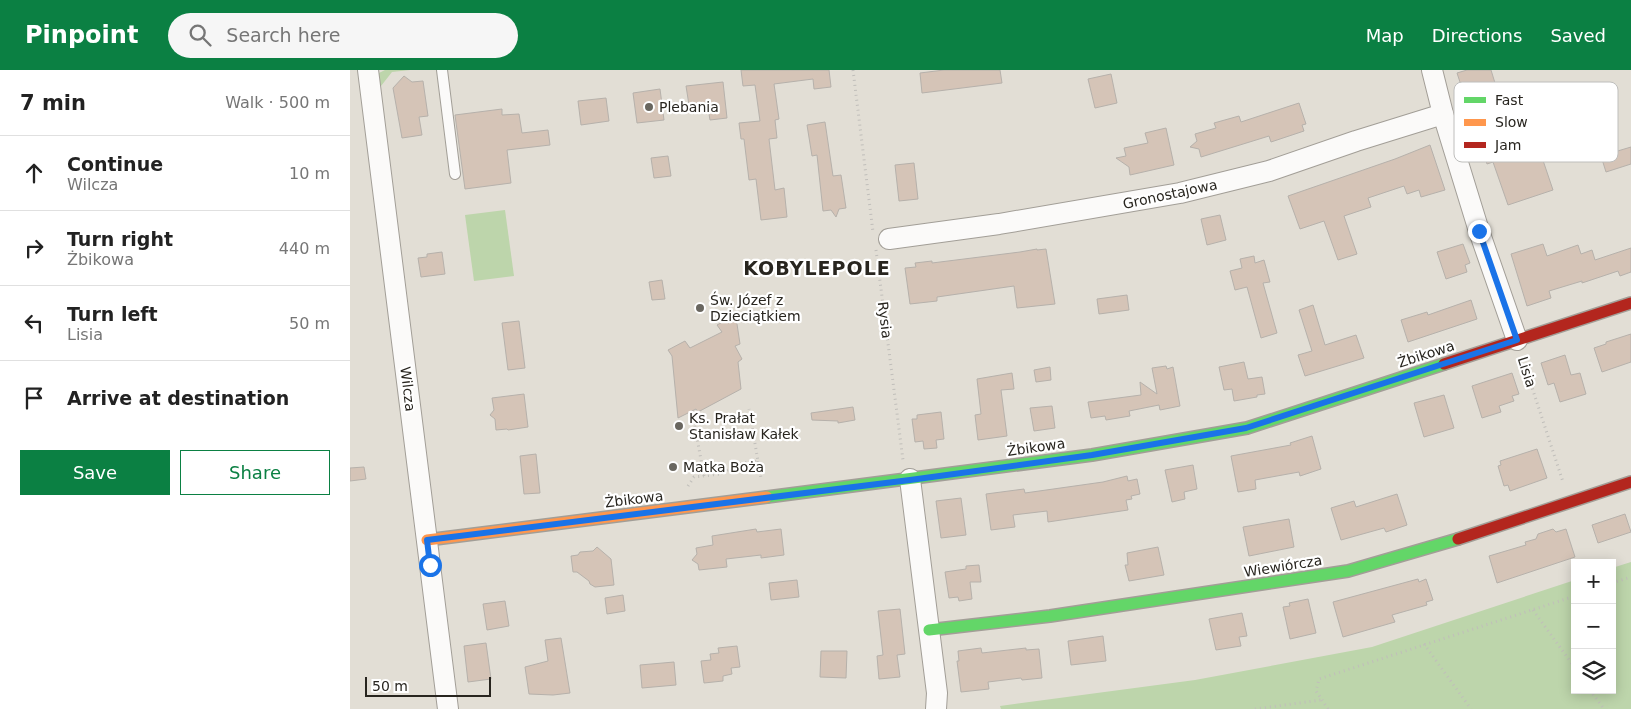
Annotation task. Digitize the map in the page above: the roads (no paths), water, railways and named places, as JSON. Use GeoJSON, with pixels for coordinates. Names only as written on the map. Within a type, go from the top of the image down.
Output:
{"type":"FeatureCollection","features":[{"type":"Feature","properties":{"kind":"street","name":"Wilcza"},"geometry":{"type":"LineString","coordinates":[[368,70],[448,709]]}},
{"type":"Feature","properties":{"kind":"street","name":"Lisia"},"geometry":{"type":"LineString","coordinates":[[1432,70],[1454,150]]}},
{"type":"Feature","properties":{"kind":"street","name":"Gronostajowa"},"geometry":{"type":"LineString","coordinates":[[889,239],[999,224],[1180,193],[1269,171],[1443,114]]}},
{"type":"Feature","properties":{"kind":"street","name":"Lisia"},"geometry":{"type":"LineString","coordinates":[[1458,162],[1479,231],[1517,340]]}},
{"type":"Feature","properties":{"kind":"street","name":"Żbikowa"},"geometry":{"type":"LineString","coordinates":[[427,540],[1092,455],[1246,428],[1631,303]]}},
{"type":"Feature","properties":{"kind":"street"},"geometry":{"type":"LineString","coordinates":[[908,480],[937,693],[936,709]]}},
{"type":"Feature","properties":{"kind":"street","name":"Wiewiórcza"},"geometry":{"type":"LineString","coordinates":[[929,630],[1069,613],[1348,571],[1438,546],[1631,482]]}},
{"type":"Feature","properties":{"kind":"lane"},"geometry":{"type":"LineString","coordinates":[[442,70],[455,174]]}},
{"type":"Feature","properties":{"kind":"place","name":"Plebania"},"geometry":{"type":"Point","coordinates":[649,107]}},
{"type":"Feature","properties":{"kind":"place","name":"Św. Józef z Dzieciątkiem"},"geometry":{"type":"Point","coordinates":[700,308]}},
{"type":"Feature","properties":{"kind":"place","name":"Ks. Prałat Stanisław Kałek"},"geometry":{"type":"Point","coordinates":[679,426]}},
{"type":"Feature","properties":{"kind":"place","name":"Matka Boża"},"geometry":{"type":"Point","coordinates":[673,467]}},
{"type":"Feature","properties":{"kind":"district","name":"KOBYLEPOLE"},"geometry":{"type":"Point","coordinates":[817,268]}}]}
